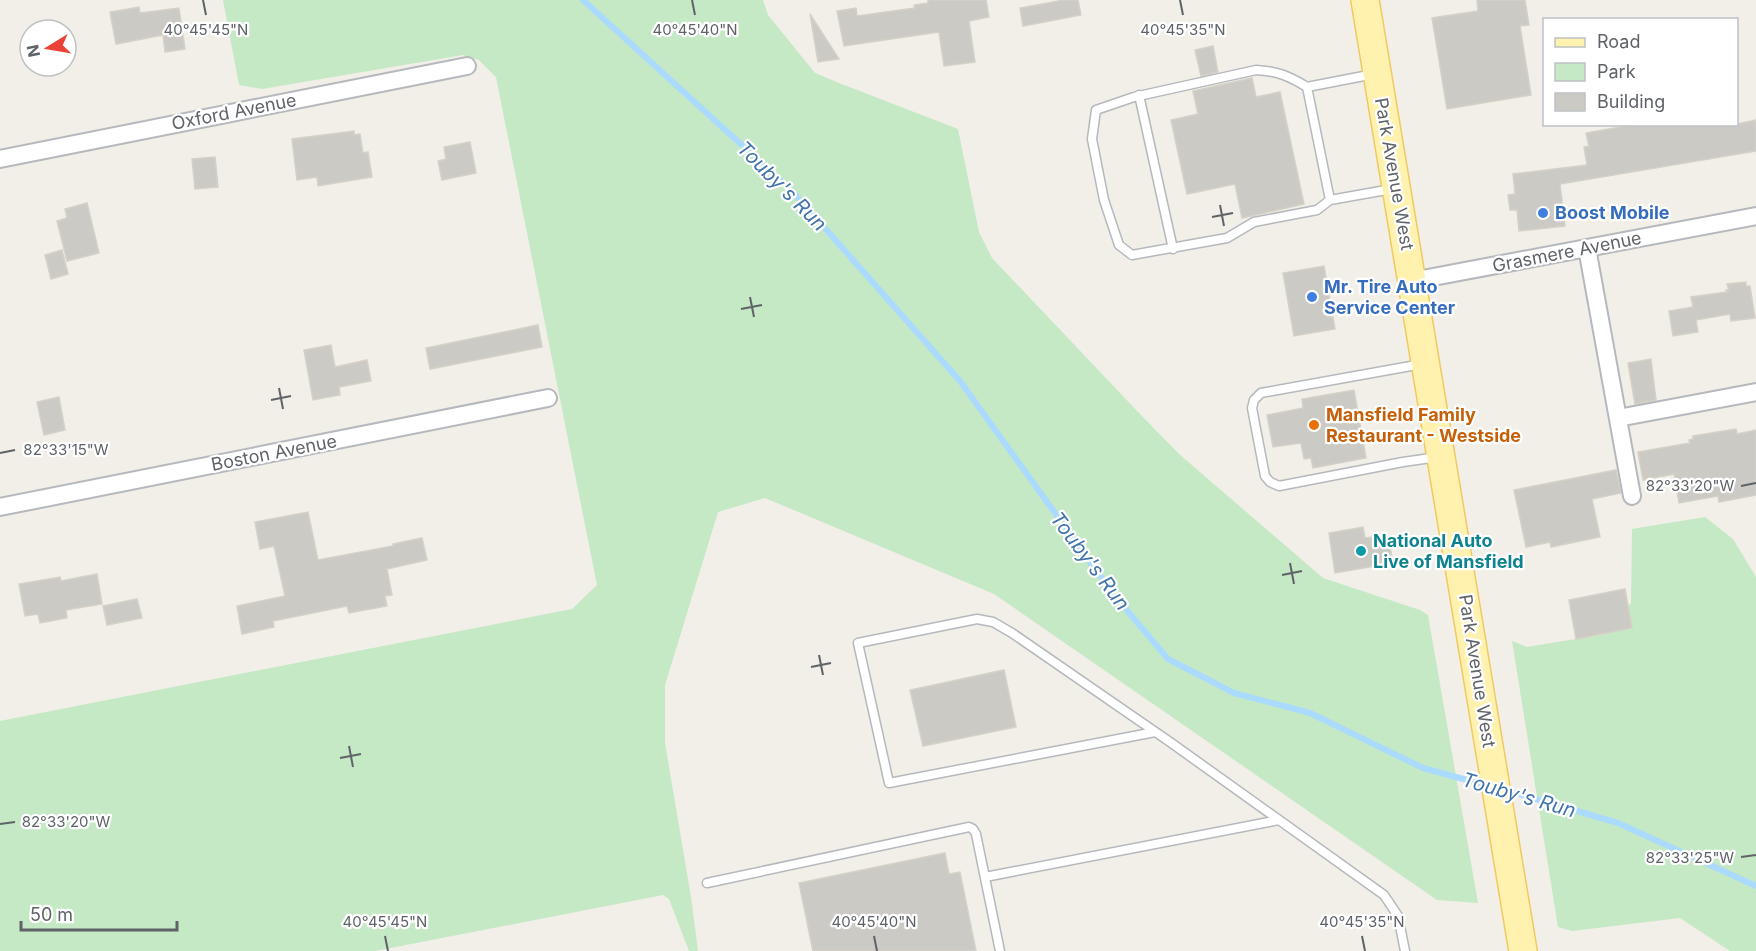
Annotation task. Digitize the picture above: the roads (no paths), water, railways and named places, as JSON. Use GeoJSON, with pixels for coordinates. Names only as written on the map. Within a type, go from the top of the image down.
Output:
{"type":"FeatureCollection","features":[{"type":"Feature","properties":{"kind":"main road","name":"Park Avenue West"},"geometry":{"type":"LineString","coordinates":[[1365,0],[1523,951]]}},
{"type":"Feature","properties":{"kind":"street","name":"Oxford Avenue"},"geometry":{"type":"LineString","coordinates":[[0,159],[467,66]]}},
{"type":"Feature","properties":{"kind":"street","name":"Grasmere Avenue"},"geometry":{"type":"LineString","coordinates":[[1412,281],[1756,216]]}},
{"type":"Feature","properties":{"kind":"street"},"geometry":{"type":"LineString","coordinates":[[1587,249],[1632,496]]}},
{"type":"Feature","properties":{"kind":"street"},"geometry":{"type":"LineString","coordinates":[[1618,418],[1756,392]]}},
{"type":"Feature","properties":{"kind":"street","name":"Boston Avenue"},"geometry":{"type":"LineString","coordinates":[[0,507],[548,398]]}},
{"type":"Feature","properties":{"kind":"lane"},"geometry":{"type":"LineString","coordinates":[[1378,74],[1306,87],[1287,75],[1256,70],[1138,96],[1096,110],[1092,139],[1104,200],[1119,245],[1132,255],[1227,238],[1254,222],[1317,210],[1330,200],[1397,189]]}},
{"type":"Feature","properties":{"kind":"lane"},"geometry":{"type":"LineString","coordinates":[[1306,87],[1330,200]]}},
{"type":"Feature","properties":{"kind":"lane"},"geometry":{"type":"LineString","coordinates":[[1138,96],[1173,249]]}},
{"type":"Feature","properties":{"kind":"lane"},"geometry":{"type":"LineString","coordinates":[[1425,363],[1261,393],[1254,400],[1252,408],[1265,476],[1270,482],[1279,486],[1442,456]]}},
{"type":"Feature","properties":{"kind":"lane"},"geometry":{"type":"LineString","coordinates":[[1155,732],[889,783],[858,643],[976,619],[993,622],[1155,732],[1384,895],[1398,916],[1405,951]]}},
{"type":"Feature","properties":{"kind":"lane"},"geometry":{"type":"LineString","coordinates":[[985,877],[1279,820]]}},
{"type":"Feature","properties":{"kind":"lane"},"geometry":{"type":"LineString","coordinates":[[707,883],[969,827],[976,834],[1000,951]]}},
{"type":"Feature","properties":{"kind":"waterway","name":"Touby's Run"},"geometry":{"type":"LineString","coordinates":[[583,0],[792,191],[960,381],[1114,595],[1168,659],[1234,693],[1310,713],[1423,768],[1489,786]]}},
{"type":"Feature","properties":{"kind":"waterway","name":"Touby's Run"},"geometry":{"type":"LineString","coordinates":[[1502,789],[1618,823],[1756,886]]}},
{"type":"Feature","properties":{"kind":"place","name":"Boost Mobile"},"geometry":{"type":"Point","coordinates":[1543,213]}},
{"type":"Feature","properties":{"kind":"place","name":"Mr. Tire Auto Service Center"},"geometry":{"type":"Point","coordinates":[1312,297]}},
{"type":"Feature","properties":{"kind":"place","name":"Mansfield Family Restaurant - Westside"},"geometry":{"type":"Point","coordinates":[1314,425]}},
{"type":"Feature","properties":{"kind":"place","name":"National Auto Live of Mansfield"},"geometry":{"type":"Point","coordinates":[1361,551]}}]}
